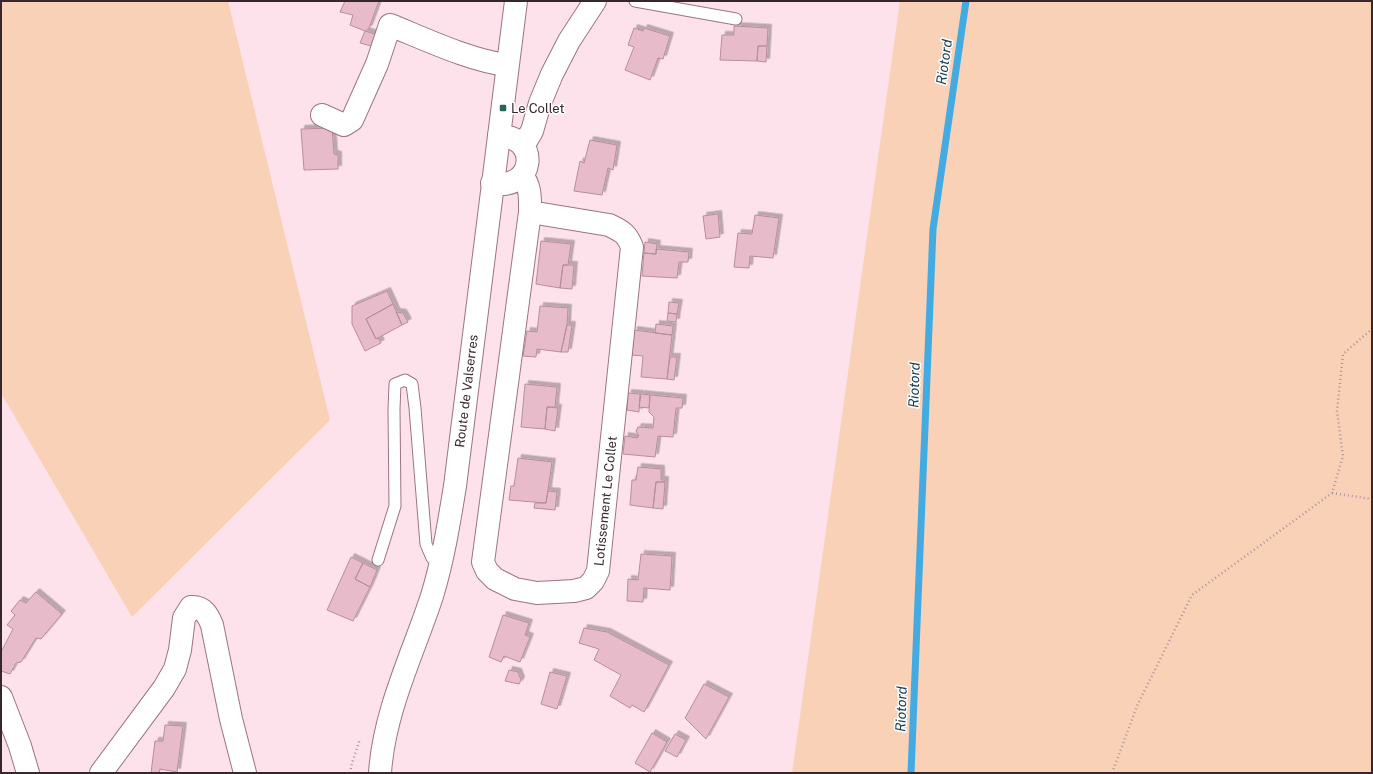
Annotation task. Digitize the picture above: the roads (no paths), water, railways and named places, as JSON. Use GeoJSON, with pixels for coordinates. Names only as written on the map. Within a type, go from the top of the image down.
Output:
{"type":"FeatureCollection","features":[{"type":"Feature","properties":{"kind":"street","name":"Route de Valserres"},"geometry":{"type":"LineString","coordinates":[[380,773],[390,714],[432,595],[441,560],[455,486],[492,182],[516,1]]}},
{"type":"Feature","properties":{"kind":"street"},"geometry":{"type":"LineString","coordinates":[[523,146],[532,130],[540,103],[552,74],[569,41],[595,1]]}},
{"type":"Feature","properties":{"kind":"street"},"geometry":{"type":"LineString","coordinates":[[322,115],[344,126],[352,120],[377,64],[390,25],[485,61],[507,65]]}},
{"type":"Feature","properties":{"kind":"street"},"geometry":{"type":"LineString","coordinates":[[492,182],[509,184],[516,181],[526,169],[528,161],[523,146],[508,136],[499,136]]}},
{"type":"Feature","properties":{"kind":"street","name":"Lotissement Le Collet"},"geometry":{"type":"LineString","coordinates":[[522,175],[528,182],[530,212],[483,562],[487,571],[495,579],[515,589],[537,593],[574,592],[586,588],[593,581],[598,571],[632,247],[628,238],[618,229],[609,225],[530,212]]}},
{"type":"Feature","properties":{"kind":"street"},"geometry":{"type":"LineString","coordinates":[[101,773],[164,688],[171,676],[180,650],[184,618],[191,607],[196,606],[206,613],[212,626],[231,719],[244,773]]}},
{"type":"Feature","properties":{"kind":"street"},"geometry":{"type":"LineString","coordinates":[[1,697],[20,746],[28,773]]}},
{"type":"Feature","properties":{"kind":"lane"},"geometry":{"type":"LineString","coordinates":[[635,1],[736,19]]}},
{"type":"Feature","properties":{"kind":"lane"},"geometry":{"type":"LineString","coordinates":[[378,560],[395,506],[395,384],[405,380],[412,384],[426,544],[432,558],[441,560]]}},
{"type":"Feature","properties":{"kind":"waterway","name":"Riotord"},"geometry":{"type":"LineString","coordinates":[[911,773],[933,229],[966,1]]}},
{"type":"Feature","properties":{"kind":"place","name":"Le Collet"},"geometry":{"type":"Point","coordinates":[503,108]}}]}
